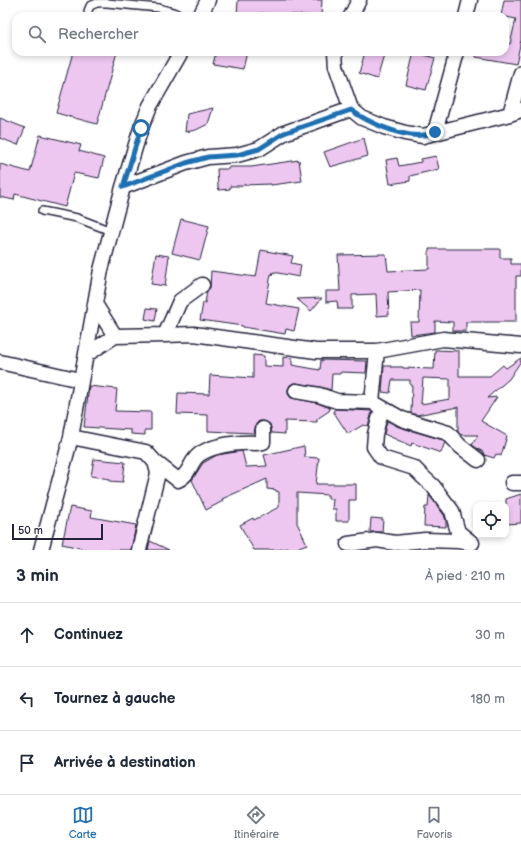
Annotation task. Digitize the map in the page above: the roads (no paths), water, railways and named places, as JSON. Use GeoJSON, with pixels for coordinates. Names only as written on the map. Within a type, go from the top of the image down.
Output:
{"type":"FeatureCollection","features":[{"type":"Feature","properties":{"kind":"street"},"geometry":{"type":"LineString","coordinates":[[202,12],[208,0]]}},
{"type":"Feature","properties":{"kind":"street"},"geometry":{"type":"LineString","coordinates":[[353,12],[358,0]]}},
{"type":"Feature","properties":{"kind":"street"},"geometry":{"type":"LineString","coordinates":[[467,12],[470,0]]}},
{"type":"Feature","properties":{"kind":"street"},"geometry":{"type":"LineString","coordinates":[[41,550],[71,437],[80,380],[86,355],[101,270],[123,187],[141,128],[150,106],[179,56]]}},
{"type":"Feature","properties":{"kind":"street"},"geometry":{"type":"LineString","coordinates":[[335,56],[336,66],[351,110],[362,118],[384,127],[423,136],[515,112],[521,73]]}},
{"type":"Feature","properties":{"kind":"street"},"geometry":{"type":"LineString","coordinates":[[435,132],[457,56]]}},
{"type":"Feature","properties":{"kind":"street"},"geometry":{"type":"LineString","coordinates":[[123,187],[186,163],[208,157],[237,155],[259,149],[284,133],[351,110]]}},
{"type":"Feature","properties":{"kind":"street"},"geometry":{"type":"LineString","coordinates":[[166,335],[180,301],[202,285]]}},
{"type":"Feature","properties":{"kind":"street"},"geometry":{"type":"LineString","coordinates":[[95,304],[115,336]]}},
{"type":"Feature","properties":{"kind":"street"},"geometry":{"type":"LineString","coordinates":[[86,355],[115,336],[194,334],[316,351],[377,351],[443,339],[521,346]]}},
{"type":"Feature","properties":{"kind":"street"},"geometry":{"type":"LineString","coordinates":[[377,351],[377,405],[374,447],[385,459],[414,468],[433,486],[452,511],[458,532],[476,547]]}},
{"type":"Feature","properties":{"kind":"street"},"geometry":{"type":"LineString","coordinates":[[0,362],[80,380]]}},
{"type":"Feature","properties":{"kind":"street"},"geometry":{"type":"LineString","coordinates":[[296,391],[319,395],[337,401],[377,405],[402,419],[448,433],[460,446],[478,460]]}},
{"type":"Feature","properties":{"kind":"street"},"geometry":{"type":"LineString","coordinates":[[71,437],[146,452],[155,462],[178,480],[184,477],[198,455],[215,446],[242,442],[263,442],[263,429]]}},
{"type":"Feature","properties":{"kind":"street"},"geometry":{"type":"LineString","coordinates":[[139,550],[158,473],[155,462]]}},
{"type":"Feature","properties":{"kind":"street"},"geometry":{"type":"LineString","coordinates":[[348,544],[377,540],[395,543],[425,540],[458,541],[476,547]]}},
{"type":"Feature","properties":{"kind":"lane"},"geometry":{"type":"LineString","coordinates":[[88,11],[90,6],[97,3],[107,3],[159,8],[173,12]]}},
{"type":"Feature","properties":{"kind":"lane"},"geometry":{"type":"LineString","coordinates":[[42,211],[77,218],[111,231]]}}]}
